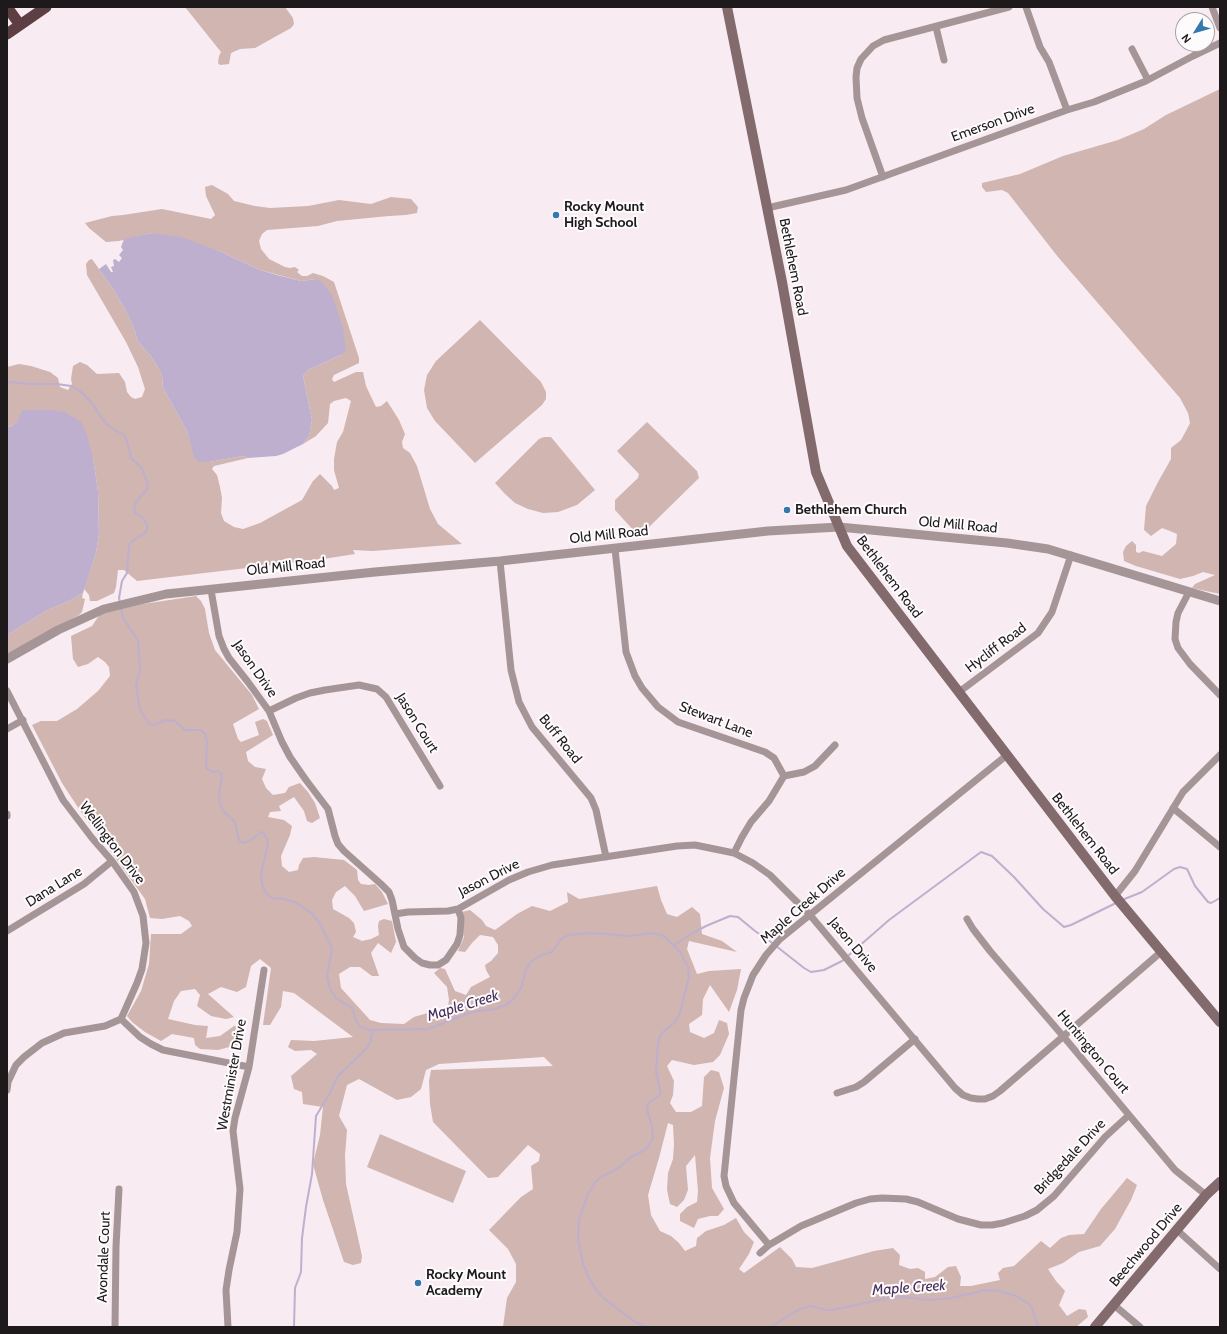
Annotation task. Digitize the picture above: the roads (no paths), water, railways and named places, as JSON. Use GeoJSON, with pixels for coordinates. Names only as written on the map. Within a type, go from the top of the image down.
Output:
{"type":"FeatureCollection","features":[{"type":"Feature","properties":{"kind":"highway"},"geometry":{"type":"LineString","coordinates":[[7,7],[20,25]]}},
{"type":"Feature","properties":{"kind":"highway"},"geometry":{"type":"LineString","coordinates":[[7,34],[46,7]]}},
{"type":"Feature","properties":{"kind":"main road","name":"Bethlehem Road"},"geometry":{"type":"LineString","coordinates":[[727,7],[767,208],[816,472],[847,546],[1115,896],[1220,1022]]}},
{"type":"Feature","properties":{"kind":"main road","name":"Beechwood Drive"},"geometry":{"type":"LineString","coordinates":[[1095,1327],[1206,1195],[1220,1182]]}},
{"type":"Feature","properties":{"kind":"street"},"geometry":{"type":"LineString","coordinates":[[882,177],[862,118],[857,98],[856,78],[861,59],[873,46],[884,40],[1009,7]]}},
{"type":"Feature","properties":{"kind":"street"},"geometry":{"type":"LineString","coordinates":[[1026,7],[1040,47],[1049,62],[1067,110]]}},
{"type":"Feature","properties":{"kind":"street"},"geometry":{"type":"LineString","coordinates":[[1212,7],[1220,28]]}},
{"type":"Feature","properties":{"kind":"street"},"geometry":{"type":"LineString","coordinates":[[936,27],[944,60]]}},
{"type":"Feature","properties":{"kind":"street","name":"Emerson Drive"},"geometry":{"type":"LineString","coordinates":[[767,208],[846,190],[1067,110],[1094,102],[1148,80],[1192,56],[1220,43]]}},
{"type":"Feature","properties":{"kind":"street"},"geometry":{"type":"LineString","coordinates":[[1132,48],[1148,80]]}},
{"type":"Feature","properties":{"kind":"street","name":"Old Mill Road"},"geometry":{"type":"LineString","coordinates":[[7,659],[70,624],[104,609],[166,594],[211,590],[261,583],[500,561],[768,531],[839,527],[1007,543],[1048,549],[1220,601]]}},
{"type":"Feature","properties":{"kind":"street","name":"Stewart Lane"},"geometry":{"type":"LineString","coordinates":[[614,548],[626,652],[635,676],[642,688],[658,707],[678,722],[765,752],[774,758],[784,776]]}},
{"type":"Feature","properties":{"kind":"street","name":"Hycliff Road"},"geometry":{"type":"LineString","coordinates":[[959,692],[1038,633],[1052,612],[1071,555]]}},
{"type":"Feature","properties":{"kind":"street","name":"Buff Road"},"geometry":{"type":"LineString","coordinates":[[500,561],[511,670],[519,702],[532,727],[591,798],[596,810],[606,857]]}},
{"type":"Feature","properties":{"kind":"street","name":"Jason Drive"},"geometry":{"type":"LineString","coordinates":[[211,590],[219,636],[224,649],[229,658],[269,711],[290,757],[328,809],[338,844],[388,892],[392,900],[398,929],[404,947],[422,963],[438,965],[446,960],[457,944],[461,926],[458,909]]}},
{"type":"Feature","properties":{"kind":"street"},"geometry":{"type":"LineString","coordinates":[[1189,592],[1178,613],[1175,639],[1178,648],[1190,664],[1220,695]]}},
{"type":"Feature","properties":{"kind":"street","name":"Jason Court"},"geometry":{"type":"LineString","coordinates":[[269,711],[303,696],[325,690],[359,685],[377,689],[386,697],[440,786]]}},
{"type":"Feature","properties":{"kind":"street","name":"Wellington Drive"},"geometry":{"type":"LineString","coordinates":[[7,691],[63,800],[112,861],[134,892],[143,916],[145,929],[145,957],[137,983],[121,1018]]}},
{"type":"Feature","properties":{"kind":"street"},"geometry":{"type":"LineString","coordinates":[[7,729],[23,720]]}},
{"type":"Feature","properties":{"kind":"street"},"geometry":{"type":"LineString","coordinates":[[734,853],[751,822],[769,801],[784,776],[804,772],[815,766],[835,745]]}},
{"type":"Feature","properties":{"kind":"street","name":"Maple Creek Drive"},"geometry":{"type":"LineString","coordinates":[[770,1245],[734,1203],[724,1176],[741,1010],[748,986],[759,964],[780,939],[1007,755]]}},
{"type":"Feature","properties":{"kind":"street"},"geometry":{"type":"LineString","coordinates":[[1115,896],[1135,871],[1183,792],[1220,755]]}},
{"type":"Feature","properties":{"kind":"street"},"geometry":{"type":"LineString","coordinates":[[1173,808],[1220,847]]}},
{"type":"Feature","properties":{"kind":"street","name":"Jason Drive"},"geometry":{"type":"LineString","coordinates":[[395,914],[408,912],[448,911],[458,909],[498,886],[528,872],[552,865],[677,846],[695,845],[734,853],[753,862],[770,876],[810,915],[955,1088],[963,1095],[971,1098],[985,1098],[993,1096],[1000,1091],[1161,952]]}},
{"type":"Feature","properties":{"kind":"street","name":"Dana Lane"},"geometry":{"type":"LineString","coordinates":[[7,931],[79,888],[112,861]]}},
{"type":"Feature","properties":{"kind":"street","name":"Huntington Court"},"geometry":{"type":"LineString","coordinates":[[967,919],[972,929],[990,951],[1175,1170],[1206,1195]]}},
{"type":"Feature","properties":{"kind":"street","name":"Westminister Drive"},"geometry":{"type":"LineString","coordinates":[[228,1327],[226,1290],[237,1232],[240,1189],[233,1131],[248,1067],[264,970]]}},
{"type":"Feature","properties":{"kind":"street"},"geometry":{"type":"LineString","coordinates":[[7,1090],[8,1082],[16,1064],[24,1056],[42,1044],[64,1033],[106,1026],[121,1018],[140,1037],[163,1050],[248,1067]]}},
{"type":"Feature","properties":{"kind":"street"},"geometry":{"type":"LineString","coordinates":[[837,1092],[856,1087],[864,1082],[914,1039]]}},
{"type":"Feature","properties":{"kind":"street","name":"Bridgedale Drive"},"geometry":{"type":"LineString","coordinates":[[760,1253],[789,1233],[813,1221],[856,1203],[882,1198],[906,1199],[918,1202],[958,1219],[975,1224],[992,1225],[1014,1220],[1037,1210],[1054,1196],[1104,1137],[1129,1115]]}},
{"type":"Feature","properties":{"kind":"street","name":"Avondale Court"},"geometry":{"type":"LineString","coordinates":[[115,1327],[116,1247],[119,1189]]}},
{"type":"Feature","properties":{"kind":"street"},"geometry":{"type":"LineString","coordinates":[[1177,1230],[1220,1269]]}},
{"type":"Feature","properties":{"kind":"street"},"geometry":{"type":"LineString","coordinates":[[1114,1305],[1140,1327]]}},
{"type":"Feature","properties":{"kind":"waterway","name":"Maple Creek"},"geometry":{"type":"LineString","coordinates":[[7,382],[57,384],[71,386],[80,391],[92,403],[110,427],[124,435],[131,458],[141,467],[148,484],[147,489],[136,502],[134,509],[135,513],[142,517],[148,527],[146,532],[131,542],[129,546],[127,573],[122,581],[119,598],[120,602]]}},
{"type":"Feature","properties":{"kind":"waterway","name":"Maple Creek"},"geometry":{"type":"LineString","coordinates":[[121,607],[123,618],[138,640],[140,670],[136,686],[140,710],[151,725],[165,720],[175,721],[185,730],[201,730],[205,734],[207,742],[206,768],[212,772],[218,771],[221,773],[222,776],[219,796],[220,804],[224,812],[235,822],[239,840],[243,843],[250,841],[261,832],[264,833],[267,839],[268,844],[261,874],[262,884],[265,891],[272,898],[295,902],[311,913],[319,922],[332,948],[327,976],[330,989],[336,998],[352,1008],[360,1027],[369,1030],[428,1029],[472,1012],[495,1009],[506,1005],[516,996],[522,986],[525,972],[530,963],[539,956],[552,952],[561,939],[569,935],[591,933],[629,936],[652,933],[664,936],[680,952],[688,967],[689,977],[680,1013],[675,1022],[661,1034],[658,1044],[656,1072],[661,1094],[648,1104],[647,1110],[652,1125],[653,1139],[645,1150],[631,1157],[617,1169],[596,1181],[588,1194],[579,1219],[578,1238],[583,1264],[591,1282],[601,1296],[635,1322],[647,1327]]}},
{"type":"Feature","properties":{"kind":"waterway"},"geometry":{"type":"LineString","coordinates":[[674,945],[706,926],[730,916],[738,917],[804,968],[811,972],[824,970],[842,961],[889,920],[981,852],[992,856],[1014,877],[1043,909],[1064,927],[1116,903]]}},
{"type":"Feature","properties":{"kind":"waterway"},"geometry":{"type":"LineString","coordinates":[[1122,900],[1142,892],[1174,869],[1180,867],[1187,869],[1195,886],[1208,902],[1211,903],[1220,898]]}},
{"type":"Feature","properties":{"kind":"waterway"},"geometry":{"type":"LineString","coordinates":[[294,1327],[295,1288],[301,1272],[302,1238],[312,1174],[316,1116],[338,1076],[367,1048],[373,1030]]}},
{"type":"Feature","properties":{"kind":"waterway","name":"Maple Creek"},"geometry":{"type":"LineString","coordinates":[[770,1327],[800,1309],[810,1306],[832,1310],[889,1298],[902,1297],[928,1300],[951,1298],[986,1290],[999,1291],[1016,1296],[1029,1304],[1032,1308],[1038,1327]]}},
{"type":"Feature","properties":{"kind":"place","name":"Rocky Mount High School"},"geometry":{"type":"Point","coordinates":[556,215]}},
{"type":"Feature","properties":{"kind":"place","name":"Bethlehem Church"},"geometry":{"type":"Point","coordinates":[787,510]}},
{"type":"Feature","properties":{"kind":"place","name":"Rocky Mount Academy"},"geometry":{"type":"Point","coordinates":[418,1283]}}]}
